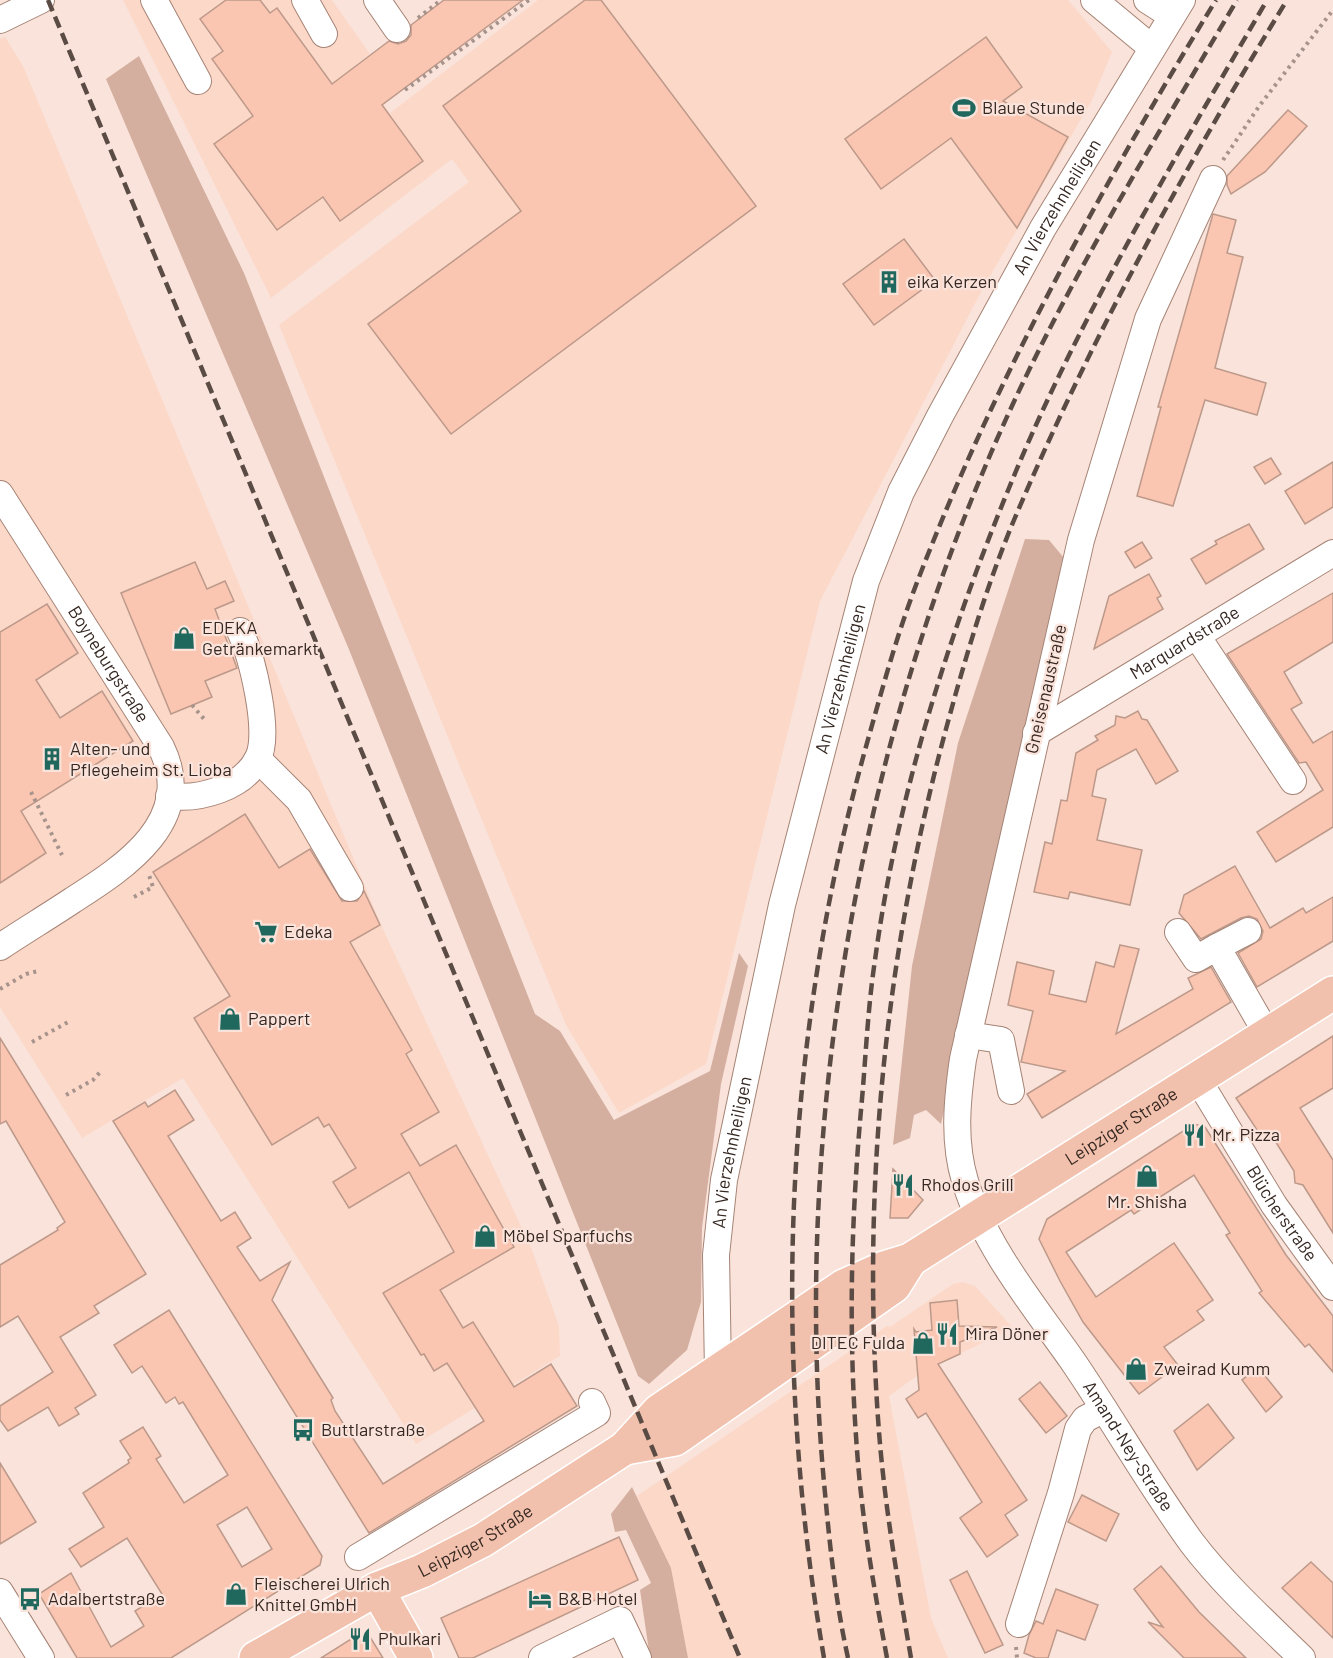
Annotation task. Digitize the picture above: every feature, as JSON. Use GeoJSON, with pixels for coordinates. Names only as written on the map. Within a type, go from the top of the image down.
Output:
{"type":"FeatureCollection","features":[{"type":"Feature","properties":{"kind":"main road","name":"Leipziger Straße"},"geometry":{"type":"LineString","coordinates":[[256,1658],[377,1589],[422,1571],[483,1540],[625,1448],[659,1411],[844,1286],[884,1268],[910,1260],[1333,993]]}},
{"type":"Feature","properties":{"kind":"main road","name":"Leipziger Straße"},"geometry":{"type":"LineString","coordinates":[[625,1448],[675,1439],[894,1286],[910,1260]]}},
{"type":"Feature","properties":{"kind":"main road"},"geometry":{"type":"LineString","coordinates":[[377,1589],[416,1658]]}},
{"type":"Feature","properties":{"kind":"street"},"geometry":{"type":"LineString","coordinates":[[154,0],[198,81]]}},
{"type":"Feature","properties":{"kind":"street"},"geometry":{"type":"LineString","coordinates":[[305,0],[324,34]]}},
{"type":"Feature","properties":{"kind":"street"},"geometry":{"type":"LineString","coordinates":[[377,0],[397,28]]}},
{"type":"Feature","properties":{"kind":"street"},"geometry":{"type":"LineString","coordinates":[[1094,0],[1152,48]]}},
{"type":"Feature","properties":{"kind":"street","name":"An Vierzehnheiligen"},"geometry":{"type":"LineString","coordinates":[[718,1373],[716,1255],[724,1180],[782,905],[866,581],[901,492],[940,416],[1043,228],[1177,8],[1147,0]]}},
{"type":"Feature","properties":{"kind":"street"},"geometry":{"type":"LineString","coordinates":[[0,20],[39,1]]}},
{"type":"Feature","properties":{"kind":"street","name":"Gneisenaustraße"},"geometry":{"type":"LineString","coordinates":[[979,1215],[965,1183],[957,1137],[957,1101],[968,1035],[1036,733],[1081,540],[1148,319],[1213,179]]}},
{"type":"Feature","properties":{"kind":"street","name":"Boyneburgstraße"},"geometry":{"type":"LineString","coordinates":[[0,494],[161,747],[170,769],[169,796],[158,826],[131,861],[0,947]]}},
{"type":"Feature","properties":{"kind":"street","name":"Marquardstraße"},"geometry":{"type":"LineString","coordinates":[[1036,733],[1333,554]]}},
{"type":"Feature","properties":{"kind":"street"},"geometry":{"type":"LineString","coordinates":[[169,796],[192,798],[217,792],[242,777],[258,759],[262,748],[255,669],[240,631]]}},
{"type":"Feature","properties":{"kind":"street"},"geometry":{"type":"LineString","coordinates":[[1197,636],[1293,781]]}},
{"type":"Feature","properties":{"kind":"street"},"geometry":{"type":"LineString","coordinates":[[258,759],[299,800],[350,888]]}},
{"type":"Feature","properties":{"kind":"street"},"geometry":{"type":"LineString","coordinates":[[1178,932],[1196,960],[1248,931]]}},
{"type":"Feature","properties":{"kind":"street"},"geometry":{"type":"LineString","coordinates":[[1218,947],[1267,1034]]}},
{"type":"Feature","properties":{"kind":"street"},"geometry":{"type":"LineString","coordinates":[[968,1035],[1001,1040],[1011,1091]]}},
{"type":"Feature","properties":{"kind":"street","name":"Blücherstraße"},"geometry":{"type":"LineString","coordinates":[[1197,1078],[1274,1205],[1333,1287]]}},
{"type":"Feature","properties":{"kind":"street","name":"Amand-Ney-Straße"},"geometry":{"type":"LineString","coordinates":[[979,1215],[1016,1280],[1193,1543],[1228,1585],[1302,1658]]}},
{"type":"Feature","properties":{"kind":"street"},"geometry":{"type":"LineString","coordinates":[[358,1557],[597,1413],[592,1402]]}},
{"type":"Feature","properties":{"kind":"street"},"geometry":{"type":"LineString","coordinates":[[1018,1624],[1061,1493],[1078,1429],[1085,1419],[1104,1409]]}},
{"type":"Feature","properties":{"kind":"street"},"geometry":{"type":"LineString","coordinates":[[0,1592],[41,1658]]}},
{"type":"Feature","properties":{"kind":"street"},"geometry":{"type":"LineString","coordinates":[[542,1658],[620,1620],[638,1658]]}},
{"type":"Feature","properties":{"kind":"path"},"geometry":{"type":"LineString","coordinates":[[405,90],[486,29],[530,0]]}},
{"type":"Feature","properties":{"kind":"path"},"geometry":{"type":"LineString","coordinates":[[1213,179],[1234,141],[1333,10]]}},
{"type":"Feature","properties":{"kind":"path"},"geometry":{"type":"LineString","coordinates":[[192,705],[204,719]]}},
{"type":"Feature","properties":{"kind":"path"},"geometry":{"type":"LineString","coordinates":[[30,792],[62,855]]}},
{"type":"Feature","properties":{"kind":"path"},"geometry":{"type":"LineString","coordinates":[[134,897],[153,887]]}},
{"type":"Feature","properties":{"kind":"path"},"geometry":{"type":"LineString","coordinates":[[0,989],[21,976],[38,971]]}},
{"type":"Feature","properties":{"kind":"path"},"geometry":{"type":"LineString","coordinates":[[32,1042],[70,1021]]}},
{"type":"Feature","properties":{"kind":"path"},"geometry":{"type":"LineString","coordinates":[[66,1095],[85,1085],[101,1071]]}},
{"type":"Feature","properties":{"kind":"shaded area"},"geometry":{"type":"Polygon","coordinates":[[[123,0],[332,0],[370,54],[355,65],[390,113],[538,0],[1068,0],[1112,52],[1092,100],[982,290],[820,601],[706,1064],[619,1113],[566,1025],[279,325],[469,182],[452,159],[271,298],[123,0]]]}},
{"type":"Feature","properties":{"kind":"shaded area"},"geometry":{"type":"Polygon","coordinates":[[[5,37],[23,66],[382,927],[532,1250],[559,1326],[560,1356],[416,1444],[183,1078],[82,1138],[0,1007],[0,39],[5,37]]]}},
{"type":"Feature","properties":{"kind":"shaded area"},"geometry":{"type":"Polygon","coordinates":[[[139,56],[244,273],[535,1014],[560,1031],[614,1120],[710,1071],[739,953],[748,966],[721,1084],[702,1228],[701,1302],[687,1350],[649,1384],[638,1376],[348,647],[106,79],[139,56]]]}},
{"type":"Feature","properties":{"kind":"shaded area"},"geometry":{"type":"Polygon","coordinates":[[[1025,539],[1049,540],[1064,558],[941,1124],[926,1110],[914,1115],[910,1138],[893,1145],[912,966],[958,743],[1025,539]]]}},
{"type":"Feature","properties":{"kind":"shaded area"},"geometry":{"type":"Polygon","coordinates":[[[963,1282],[975,1286],[1013,1328],[924,1371],[889,1396],[931,1618],[948,1658],[688,1658],[671,1568],[637,1496],[887,1326],[890,1327],[953,1284],[963,1282]]]}},
{"type":"Feature","properties":{"kind":"shaded area"},"geometry":{"type":"Polygon","coordinates":[[[632,1487],[671,1568],[688,1658],[650,1658],[640,1590],[651,1583],[626,1530],[615,1532],[611,1514],[632,1487]]]}},
{"type":"Feature","properties":{"kind":"building"},"geometry":{"type":"Polygon","coordinates":[[[226,0],[260,0],[270,13],[277,8],[332,84],[389,41],[398,44],[406,41],[411,35],[411,25],[444,0],[523,0],[382,105],[423,161],[340,221],[323,197],[277,230],[214,144],[253,116],[212,59],[223,51],[200,19],[226,0]]]}},
{"type":"Feature","properties":{"kind":"building"},"geometry":{"type":"Polygon","coordinates":[[[585,0],[601,0],[756,206],[451,434],[368,324],[521,211],[443,106],[585,0]]]}},
{"type":"Feature","properties":{"kind":"building"},"geometry":{"type":"Polygon","coordinates":[[[986,37],[1022,87],[1003,101],[1068,137],[1017,228],[951,138],[881,189],[845,139],[986,37]]]}},
{"type":"Feature","properties":{"kind":"building"},"geometry":{"type":"Polygon","coordinates":[[[1288,110],[1307,126],[1265,172],[1231,194],[1227,185],[1227,176],[1288,110]]]}},
{"type":"Feature","properties":{"kind":"building"},"geometry":{"type":"Polygon","coordinates":[[[1213,214],[1236,220],[1227,253],[1243,257],[1215,368],[1266,383],[1257,415],[1205,400],[1173,506],[1137,496],[1161,407],[1158,407],[1213,214]]]}},
{"type":"Feature","properties":{"kind":"building","name":"eika Kerzen"},"geometry":{"type":"Polygon","coordinates":[[[904,239],[935,280],[874,325],[843,284],[904,239]]]}},
{"type":"Feature","properties":{"kind":"building"},"geometry":{"type":"Polygon","coordinates":[[[1271,458],[1281,474],[1265,484],[1254,467],[1271,458]]]}},
{"type":"Feature","properties":{"kind":"building"},"geometry":{"type":"Polygon","coordinates":[[[1333,462],[1333,507],[1305,524],[1285,491],[1333,462]]]}},
{"type":"Feature","properties":{"kind":"building"},"geometry":{"type":"Polygon","coordinates":[[[1249,524],[1264,549],[1206,584],[1191,559],[1217,544],[1215,541],[1249,524]]]}},
{"type":"Feature","properties":{"kind":"building"},"geometry":{"type":"Polygon","coordinates":[[[1142,542],[1152,558],[1135,568],[1125,552],[1142,542]]]}},
{"type":"Feature","properties":{"kind":"building","name":"EDEKA Getränkemarkt"},"geometry":{"type":"Polygon","coordinates":[[[195,562],[207,589],[225,581],[234,601],[215,609],[237,668],[205,681],[212,697],[171,714],[121,593],[195,562]]]}},
{"type":"Feature","properties":{"kind":"building"},"geometry":{"type":"Polygon","coordinates":[[[1149,574],[1161,596],[1157,598],[1163,609],[1094,649],[1109,596],[1149,574]]]}},
{"type":"Feature","properties":{"kind":"building"},"geometry":{"type":"Polygon","coordinates":[[[1333,593],[1333,642],[1284,672],[1302,703],[1291,709],[1313,743],[1333,731],[1333,827],[1276,862],[1257,832],[1323,790],[1306,762],[1299,763],[1227,654],[1333,593]]]}},
{"type":"Feature","properties":{"kind":"building","name":"Alten- und Pflegeheim St. Lioba"},"geometry":{"type":"Polygon","coordinates":[[[47,604],[78,653],[36,680],[60,718],[102,691],[133,741],[21,811],[46,853],[0,883],[0,632],[47,604]]]}},
{"type":"Feature","properties":{"kind":"building"},"geometry":{"type":"Polygon","coordinates":[[[1138,711],[1142,719],[1147,720],[1178,771],[1156,784],[1136,749],[1097,770],[1092,796],[1106,799],[1097,840],[1142,850],[1130,905],[1070,892],[1068,899],[1034,892],[1045,842],[1052,844],[1061,800],[1067,801],[1076,753],[1098,740],[1095,736],[1115,725],[1116,716],[1125,718],[1138,711]]]}},
{"type":"Feature","properties":{"kind":"building"},"geometry":{"type":"Polygon","coordinates":[[[245,814],[279,868],[310,849],[342,901],[357,901],[364,891],[380,925],[350,942],[412,1050],[406,1054],[439,1112],[401,1134],[420,1166],[456,1145],[514,1247],[440,1290],[463,1328],[473,1322],[514,1387],[551,1364],[577,1406],[369,1533],[113,1121],[145,1102],[148,1107],[175,1090],[194,1120],[168,1136],[221,1221],[235,1212],[251,1238],[237,1247],[260,1281],[290,1262],[272,1300],[333,1398],[331,1400],[335,1411],[383,1484],[484,1421],[447,1363],[434,1371],[424,1354],[421,1355],[383,1293],[454,1252],[409,1172],[349,1208],[333,1182],[356,1168],[329,1124],[324,1127],[318,1117],[272,1145],[194,1018],[230,996],[153,872],[245,814]]]}},
{"type":"Feature","properties":{"kind":"building"},"geometry":{"type":"Polygon","coordinates":[[[1235,866],[1270,928],[1303,908],[1306,913],[1333,897],[1333,941],[1257,987],[1238,953],[1261,939],[1263,931],[1257,919],[1249,916],[1241,918],[1201,939],[1179,913],[1184,895],[1235,866]]]}},
{"type":"Feature","properties":{"kind":"building"},"geometry":{"type":"Polygon","coordinates":[[[1120,945],[1139,949],[1116,1034],[1193,989],[1188,978],[1211,967],[1231,1002],[1042,1118],[1027,1094],[1065,1071],[1021,1062],[1033,1011],[1008,1005],[1017,962],[1054,971],[1049,994],[1086,1002],[1096,962],[1114,967],[1120,945]]]}},
{"type":"Feature","properties":{"kind":"building"},"geometry":{"type":"Polygon","coordinates":[[[1333,1036],[1333,1088],[1300,1108],[1333,1160],[1333,1233],[1303,1185],[1295,1183],[1294,1171],[1272,1136],[1267,1139],[1262,1131],[1259,1133],[1236,1098],[1333,1036]]]}},
{"type":"Feature","properties":{"kind":"building"},"geometry":{"type":"Polygon","coordinates":[[[0,1038],[146,1274],[94,1306],[99,1313],[60,1337],[96,1395],[75,1408],[79,1414],[59,1426],[48,1407],[8,1431],[0,1420],[0,1406],[53,1372],[18,1316],[0,1327],[0,1265],[58,1230],[57,1228],[65,1222],[6,1121],[0,1124],[0,1038]]]}},
{"type":"Feature","properties":{"kind":"building"},"geometry":{"type":"Polygon","coordinates":[[[1194,1124],[1205,1127],[1286,1255],[1333,1316],[1333,1372],[1309,1344],[1305,1347],[1259,1293],[1262,1291],[1226,1235],[1230,1233],[1194,1175],[1134,1214],[1131,1210],[1066,1252],[1096,1297],[1174,1243],[1213,1300],[1197,1311],[1204,1320],[1164,1347],[1178,1365],[1139,1394],[1083,1322],[1060,1281],[1039,1239],[1047,1219],[1194,1124]]]}},
{"type":"Feature","properties":{"kind":"building"},"geometry":{"type":"Polygon","coordinates":[[[893,1169],[923,1200],[908,1218],[890,1218],[893,1169]]]}},
{"type":"Feature","properties":{"kind":"building"},"geometry":{"type":"Polygon","coordinates":[[[957,1300],[959,1326],[997,1327],[960,1342],[960,1354],[938,1364],[1027,1500],[1005,1515],[1018,1535],[987,1557],[960,1518],[982,1502],[926,1413],[918,1418],[906,1399],[919,1390],[914,1329],[916,1332],[932,1330],[930,1303],[957,1300]]]}},
{"type":"Feature","properties":{"kind":"building"},"geometry":{"type":"Polygon","coordinates":[[[169,1310],[322,1556],[320,1565],[171,1658],[77,1658],[39,1594],[71,1573],[111,1647],[144,1626],[135,1611],[162,1594],[127,1538],[81,1567],[69,1549],[104,1527],[83,1493],[129,1463],[128,1460],[131,1458],[120,1441],[143,1427],[161,1456],[156,1459],[184,1503],[228,1475],[183,1402],[179,1404],[175,1397],[166,1403],[142,1366],[132,1373],[114,1345],[169,1310]],[[247,1507],[217,1525],[242,1567],[272,1549],[247,1507]]]}},
{"type":"Feature","properties":{"kind":"building"},"geometry":{"type":"Polygon","coordinates":[[[1258,1367],[1282,1397],[1266,1412],[1242,1380],[1258,1367]]]}},
{"type":"Feature","properties":{"kind":"building"},"geometry":{"type":"Polygon","coordinates":[[[1040,1382],[1067,1416],[1046,1433],[1019,1399],[1040,1382]]]}},
{"type":"Feature","properties":{"kind":"building"},"geometry":{"type":"Polygon","coordinates":[[[1208,1404],[1234,1438],[1197,1470],[1174,1431],[1208,1404]]]}},
{"type":"Feature","properties":{"kind":"building"},"geometry":{"type":"Polygon","coordinates":[[[0,1463],[36,1522],[0,1544],[0,1463]]]}},
{"type":"Feature","properties":{"kind":"building"},"geometry":{"type":"Polygon","coordinates":[[[1082,1495],[1119,1514],[1106,1541],[1068,1522],[1082,1495]]]}},
{"type":"Feature","properties":{"kind":"building","name":"B&B Hotel"},"geometry":{"type":"Polygon","coordinates":[[[619,1537],[638,1580],[473,1658],[459,1658],[441,1618],[619,1537]]]}},
{"type":"Feature","properties":{"kind":"building"},"geometry":{"type":"Polygon","coordinates":[[[1311,1562],[1333,1583],[1333,1638],[1282,1588],[1311,1562]]]}},
{"type":"Feature","properties":{"kind":"building"},"geometry":{"type":"Polygon","coordinates":[[[1161,1566],[1199,1612],[1246,1658],[1184,1658],[1148,1622],[1163,1627],[1134,1589],[1161,1566]]]}},
{"type":"Feature","properties":{"kind":"building"},"geometry":{"type":"Polygon","coordinates":[[[967,1571],[1003,1645],[985,1653],[950,1580],[967,1571]]]}},
{"type":"Feature","properties":{"kind":"building"},"geometry":{"type":"Polygon","coordinates":[[[1056,1589],[1098,1605],[1085,1640],[1057,1630],[1048,1658],[1036,1658],[1024,1653],[1029,1635],[1036,1621],[1043,1624],[1056,1589]]]}},
{"type":"Feature","properties":{"kind":"building"},"geometry":{"type":"Polygon","coordinates":[[[359,1634],[370,1637],[383,1658],[321,1658],[359,1634]]]}},
{"type":"Feature","properties":{"kind":"railway"},"geometry":{"type":"LineString","coordinates":[[48,0],[740,1658]]}},
{"type":"Feature","properties":{"kind":"railway"},"geometry":{"type":"LineString","coordinates":[[824,1658],[807,1543],[797,1427],[792,1311],[794,1195],[803,1079],[818,964],[840,849],[869,736],[903,623],[916,585],[980,434],[1052,286],[1132,141],[1216,0]]}},
{"type":"Feature","properties":{"kind":"railway"},"geometry":{"type":"LineString","coordinates":[[848,1658],[834,1576],[825,1493],[817,1366],[817,1237],[826,1107],[842,977],[866,848],[897,721],[935,598],[980,479],[1007,417],[1036,355],[1100,235],[1237,0]]}},
{"type":"Feature","properties":{"kind":"railway"},"geometry":{"type":"LineString","coordinates":[[887,1658],[869,1554],[859,1476],[852,1362],[852,1274],[855,1187],[871,995],[896,839],[945,661],[986,545],[1036,425],[1065,362],[1129,240],[1267,0]]}},
{"type":"Feature","properties":{"kind":"railway"},"geometry":{"type":"LineString","coordinates":[[911,1658],[892,1545],[879,1432],[874,1343],[873,1255],[882,1078],[907,902],[925,815],[953,703],[985,597],[1014,520],[1043,453],[1107,320],[1176,190],[1287,0]]}},
{"type":"Feature","properties":{"kind":"place","name":"Blaue Stunde"},"geometry":{"type":"Point","coordinates":[964,108]}},
{"type":"Feature","properties":{"kind":"place","name":"eika Kerzen"},"geometry":{"type":"Point","coordinates":[889,282]}},
{"type":"Feature","properties":{"kind":"place","name":"EDEKA Getränkemarkt"},"geometry":{"type":"Point","coordinates":[184,638]}},
{"type":"Feature","properties":{"kind":"place","name":"Alten- und Pflegeheim St. Lioba"},"geometry":{"type":"Point","coordinates":[52,759]}},
{"type":"Feature","properties":{"kind":"place","name":"Edeka"},"geometry":{"type":"Point","coordinates":[266,932]}},
{"type":"Feature","properties":{"kind":"place","name":"Pappert"},"geometry":{"type":"Point","coordinates":[230,1019]}},
{"type":"Feature","properties":{"kind":"place","name":"Mr. Pizza"},"geometry":{"type":"Point","coordinates":[1194,1135]}},
{"type":"Feature","properties":{"kind":"place","name":"Mr. Shisha"},"geometry":{"type":"Point","coordinates":[1147,1176]}},
{"type":"Feature","properties":{"kind":"place","name":"Rhodos Grill"},"geometry":{"type":"Point","coordinates":[903,1185]}},
{"type":"Feature","properties":{"kind":"place","name":"Möbel Sparfuchs"},"geometry":{"type":"Point","coordinates":[485,1236]}},
{"type":"Feature","properties":{"kind":"place","name":"Mira Döner"},"geometry":{"type":"Point","coordinates":[947,1334]}},
{"type":"Feature","properties":{"kind":"place","name":"DITEC Fulda"},"geometry":{"type":"Point","coordinates":[923,1343]}},
{"type":"Feature","properties":{"kind":"place","name":"Zweirad Kumm"},"geometry":{"type":"Point","coordinates":[1136,1369]}},
{"type":"Feature","properties":{"kind":"place","name":"Buttlarstraße"},"geometry":{"type":"Point","coordinates":[303,1430]}},
{"type":"Feature","properties":{"kind":"place","name":"Fleischerei Ulrich Knittel GmbH"},"geometry":{"type":"Point","coordinates":[236,1594]}},
{"type":"Feature","properties":{"kind":"place","name":"Adalbertstraße"},"geometry":{"type":"Point","coordinates":[30,1599]}},
{"type":"Feature","properties":{"kind":"place","name":"B&B Hotel"},"geometry":{"type":"Point","coordinates":[540,1599]}},
{"type":"Feature","properties":{"kind":"place","name":"Phulkari"},"geometry":{"type":"Point","coordinates":[360,1639]}}]}
